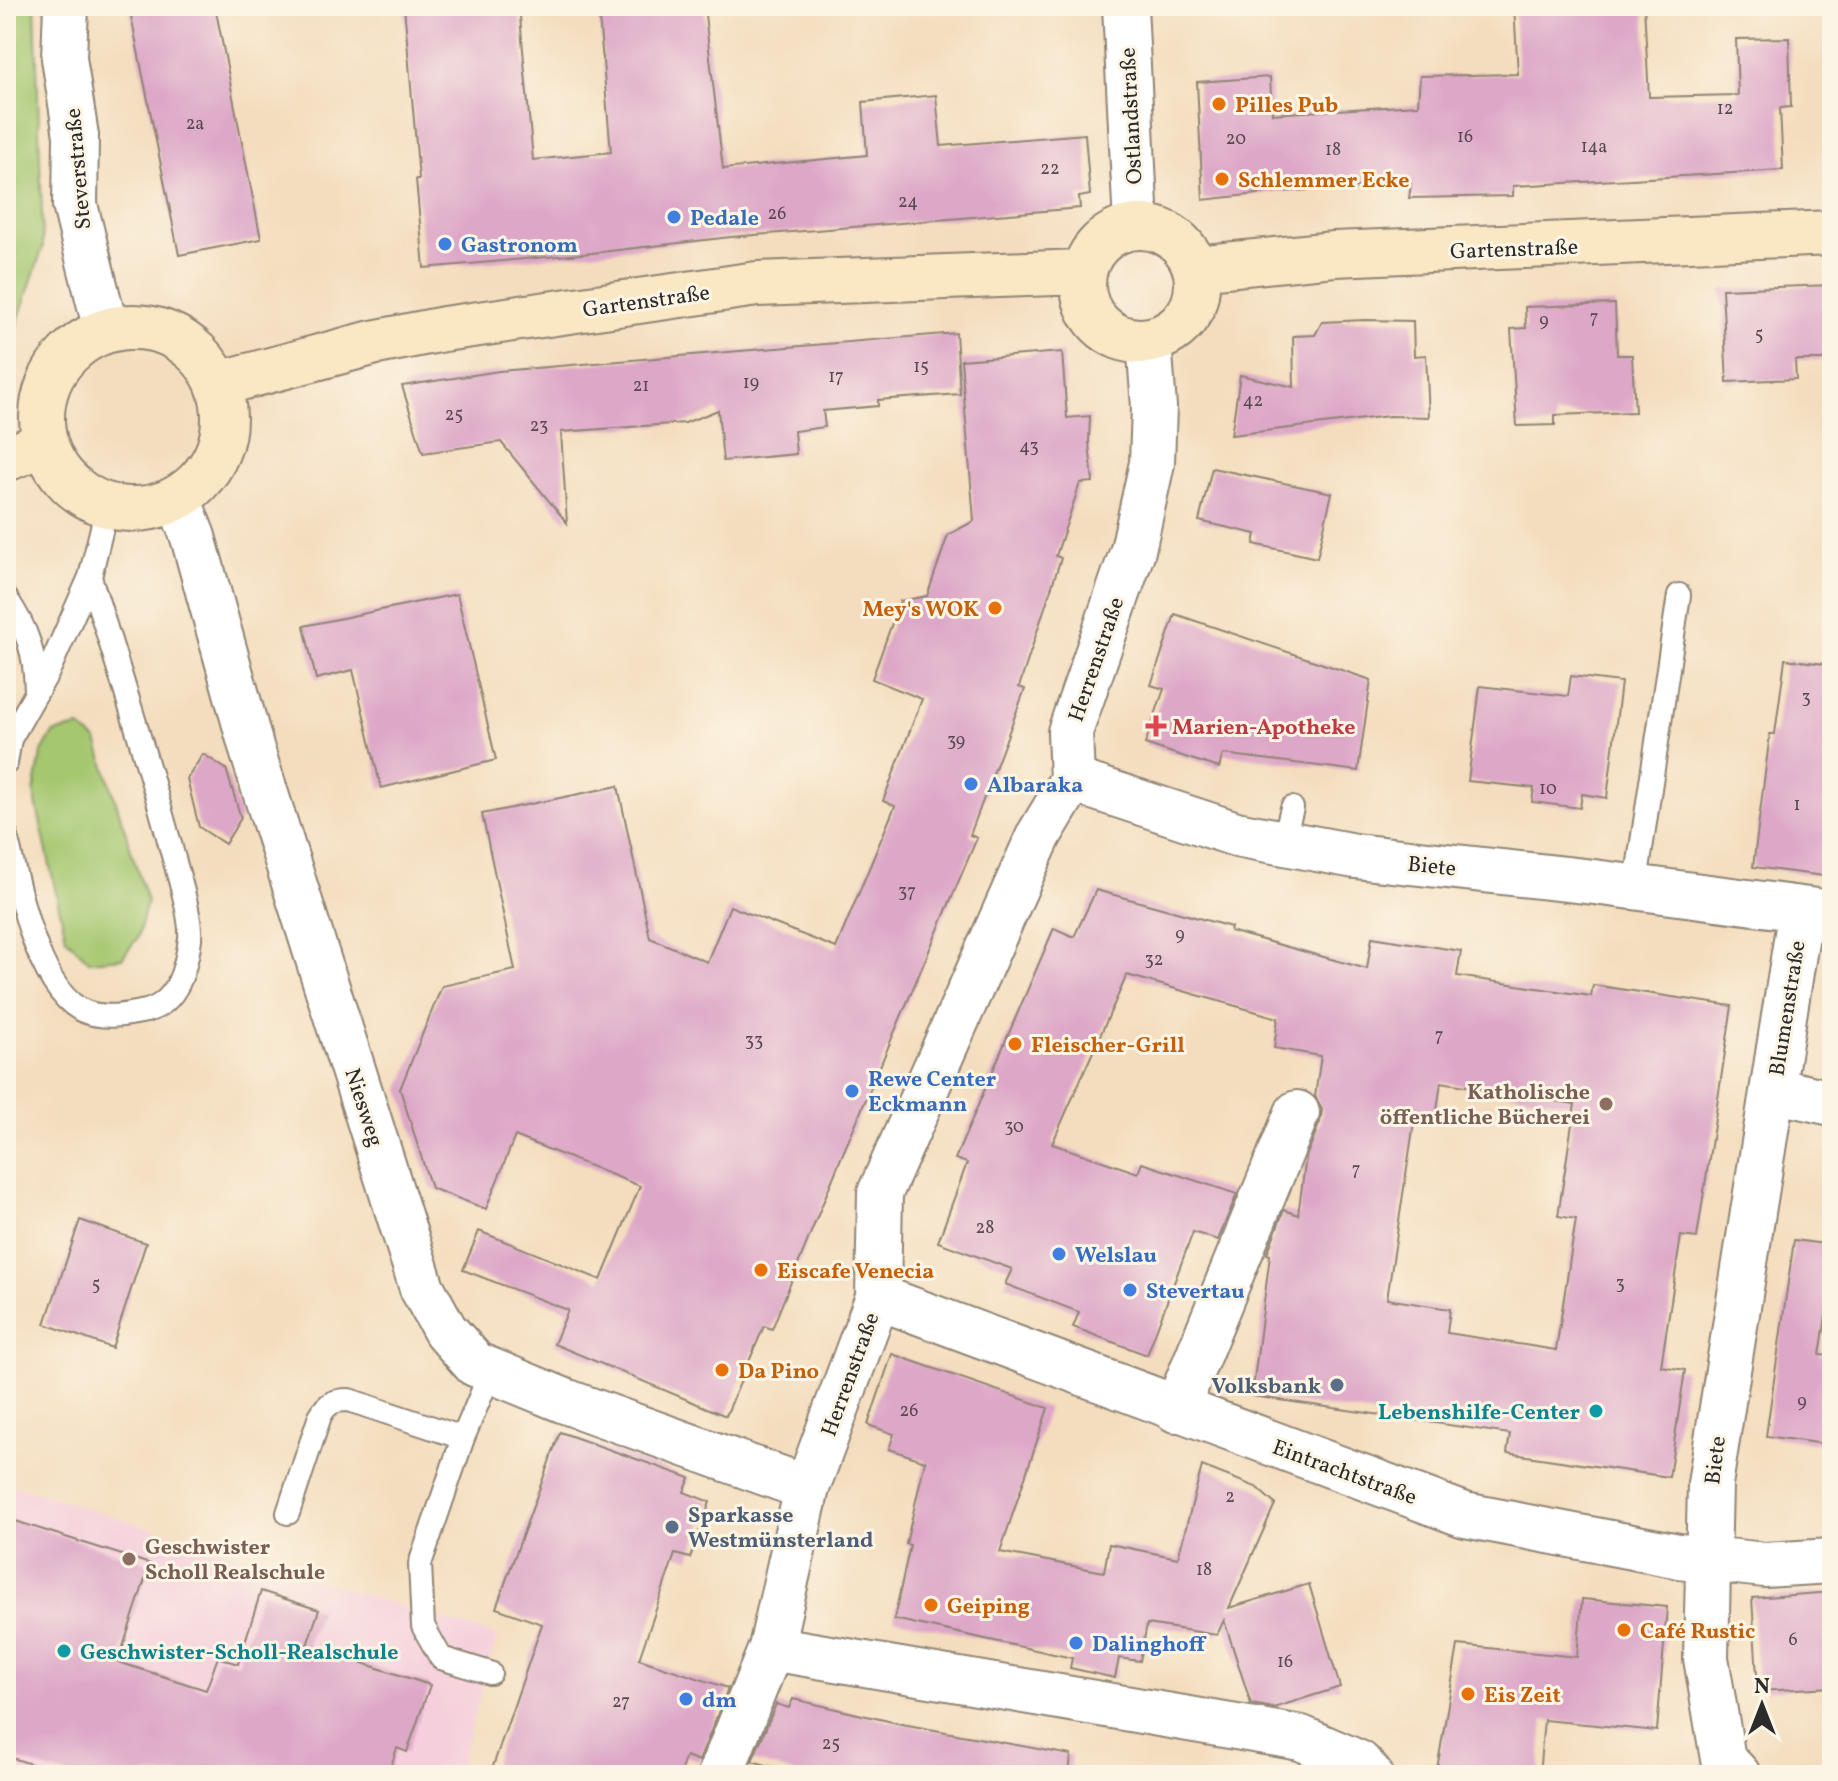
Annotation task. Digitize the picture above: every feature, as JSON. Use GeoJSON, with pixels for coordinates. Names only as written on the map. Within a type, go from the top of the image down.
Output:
{"type":"FeatureCollection","features":[{"type":"Feature","properties":{"kind":"street","name":"Steverstraße"},"geometry":{"type":"LineString","coordinates":[[66,6],[64,58],[76,136],[75,205],[106,330]]}},
{"type":"Feature","properties":{"kind":"street","name":"Ostlandstraße"},"geometry":{"type":"LineString","coordinates":[[1125,6],[1136,226]]}},
{"type":"Feature","properties":{"kind":"street"},"geometry":{"type":"LineString","coordinates":[[1136,226],[1156,229],[1173,237],[1187,251],[1196,268],[1197,288],[1193,306],[1183,323],[1167,335],[1149,341],[1127,340],[1106,332],[1091,315],[1082,295],[1082,272],[1089,255],[1102,240],[1136,226]]}},
{"type":"Feature","properties":{"kind":"street","name":"Gartenstraße"},"geometry":{"type":"LineString","coordinates":[[1196,268],[1334,254],[1832,233]]}},
{"type":"Feature","properties":{"kind":"street","name":"Gartenstraße"},"geometry":{"type":"LineString","coordinates":[[218,384],[372,343],[444,329],[757,284],[1082,272]]}},
{"type":"Feature","properties":{"kind":"street"},"geometry":{"type":"LineString","coordinates":[[141,326],[173,336],[200,355],[218,384],[225,416],[220,448],[204,477],[178,498],[157,507],[135,510],[107,507],[82,495],[58,473],[25,451],[52,373],[76,346],[106,330],[141,326]]}},
{"type":"Feature","properties":{"kind":"street","name":"Herrenstraße"},"geometry":{"type":"LineString","coordinates":[[720,1775],[771,1648],[807,1488],[878,1297],[880,1193],[1039,835],[1072,780],[1070,732],[1133,550],[1152,463],[1154,407],[1149,341]]}},
{"type":"Feature","properties":{"kind":"street","name":"Niesweg"},"geometry":{"type":"LineString","coordinates":[[178,498],[193,537],[252,750],[422,1288],[445,1330],[475,1364],[491,1371],[565,1401],[807,1488]]}},
{"type":"Feature","properties":{"kind":"street","name":"Biete"},"geometry":{"type":"LineString","coordinates":[[1072,780],[1236,834],[1287,825],[1355,856],[1594,882],[1817,911]]}},
{"type":"Feature","properties":{"kind":"street","name":"Blumenstraße"},"geometry":{"type":"LineString","coordinates":[[1773,1090],[1817,911]]}},
{"type":"Feature","properties":{"kind":"street"},"geometry":{"type":"LineString","coordinates":[[1773,1090],[1832,1103]]}},
{"type":"Feature","properties":{"kind":"street","name":"Biete"},"geometry":{"type":"LineString","coordinates":[[1731,1767],[1706,1658],[1710,1484],[1773,1090]]}},
{"type":"Feature","properties":{"kind":"street"},"geometry":{"type":"LineString","coordinates":[[1176,1410],[1297,1113]]}},
{"type":"Feature","properties":{"kind":"street","name":"Eintrachtstraße"},"geometry":{"type":"LineString","coordinates":[[878,1297],[1465,1515],[1708,1559],[1765,1565],[1832,1561]]}},
{"type":"Feature","properties":{"kind":"street"},"geometry":{"type":"LineString","coordinates":[[771,1648],[1301,1738],[1359,1763],[1370,1775]]}},
{"type":"Feature","properties":{"kind":"lane"},"geometry":{"type":"LineString","coordinates":[[6,763],[10,739],[36,692],[90,577],[107,507]]}},
{"type":"Feature","properties":{"kind":"lane"},"geometry":{"type":"LineString","coordinates":[[6,835],[38,953],[65,997],[86,1012],[123,1016],[157,1008],[183,978],[190,935],[181,884],[149,767],[90,577]]}},
{"type":"Feature","properties":{"kind":"lane"},"geometry":{"type":"LineString","coordinates":[[1635,889],[1679,595]]}},
{"type":"Feature","properties":{"kind":"lane"},"geometry":{"type":"LineString","coordinates":[[6,598],[16,612],[35,655],[36,692]]}},
{"type":"Feature","properties":{"kind":"lane"},"geometry":{"type":"LineString","coordinates":[[490,1673],[441,1658],[423,1626],[420,1564],[463,1438],[491,1371]]}},
{"type":"Feature","properties":{"kind":"lane"},"geometry":{"type":"LineString","coordinates":[[288,1513],[320,1416],[325,1406],[336,1400],[349,1400],[463,1438]]}},
{"type":"Feature","properties":{"kind":"shaded area","name":"Geschwister Scholl Realschule"},"geometry":{"type":"Polygon","coordinates":[[[6,1483],[497,1636],[457,1775],[6,1775],[6,1483]]]}},
{"type":"Feature","properties":{"kind":"green space"},"geometry":{"type":"Polygon","coordinates":[[[6,6],[35,6],[43,247],[15,329],[6,345],[6,6]]]}},
{"type":"Feature","properties":{"kind":"green space"},"geometry":{"type":"Polygon","coordinates":[[[79,727],[97,741],[147,901],[138,937],[122,958],[89,961],[66,938],[34,793],[41,754],[53,733],[79,727]]]}},
{"type":"Feature","properties":{"kind":"building"},"geometry":{"type":"Polygon","coordinates":[[[129,6],[215,6],[261,239],[179,255],[129,6]]]}},
{"type":"Feature","properties":{"kind":"building"},"geometry":{"type":"Polygon","coordinates":[[[404,6],[519,6],[533,160],[611,152],[598,6],[704,6],[723,169],[867,155],[863,102],[936,95],[941,146],[1085,134],[1090,195],[1079,197],[1080,208],[731,237],[424,268],[404,6]]]}},
{"type":"Feature","properties":{"kind":"building"},"geometry":{"type":"Polygon","coordinates":[[[1514,6],[1644,6],[1649,97],[1738,95],[1736,39],[1789,38],[1791,107],[1780,108],[1783,170],[1513,186],[1513,196],[1409,198],[1411,184],[1203,200],[1197,82],[1270,77],[1272,114],[1418,105],[1420,76],[1518,74],[1514,6]]]}},
{"type":"Feature","properties":{"kind":"building"},"geometry":{"type":"Polygon","coordinates":[[[1832,285],[1832,360],[1795,360],[1796,379],[1727,382],[1722,289],[1832,285]]]}},
{"type":"Feature","properties":{"kind":"building"},"geometry":{"type":"Polygon","coordinates":[[[1615,304],[1617,355],[1632,355],[1635,412],[1555,415],[1555,425],[1517,426],[1511,329],[1526,328],[1525,307],[1615,304]]]}},
{"type":"Feature","properties":{"kind":"building"},"geometry":{"type":"Polygon","coordinates":[[[1413,321],[1414,356],[1426,355],[1429,417],[1389,416],[1231,435],[1240,375],[1294,387],[1293,336],[1315,335],[1322,322],[1413,321]]]}},
{"type":"Feature","properties":{"kind":"building"},"geometry":{"type":"Polygon","coordinates":[[[956,333],[960,394],[878,400],[878,406],[823,411],[825,427],[794,431],[796,454],[723,461],[718,410],[685,423],[561,432],[567,523],[501,442],[423,453],[402,386],[499,371],[956,333]]]}},
{"type":"Feature","properties":{"kind":"building"},"geometry":{"type":"Polygon","coordinates":[[[1062,352],[1067,418],[1090,416],[1093,482],[1080,483],[1056,556],[1061,558],[1019,687],[1025,689],[970,835],[977,838],[772,1329],[764,1326],[726,1416],[554,1344],[568,1310],[463,1270],[479,1231],[601,1280],[640,1186],[515,1136],[486,1209],[431,1188],[400,1089],[442,986],[515,970],[482,814],[618,786],[650,938],[707,962],[730,906],[836,948],[895,806],[883,801],[922,699],[872,679],[900,601],[927,596],[948,535],[974,521],[961,360],[1062,352]]]}},
{"type":"Feature","properties":{"kind":"building"},"geometry":{"type":"Polygon","coordinates":[[[1212,468],[1332,493],[1317,558],[1254,544],[1256,534],[1199,521],[1212,468]]]}},
{"type":"Feature","properties":{"kind":"building"},"geometry":{"type":"Polygon","coordinates":[[[457,594],[496,760],[381,788],[353,670],[316,679],[304,626],[457,594]]]}},
{"type":"Feature","properties":{"kind":"building"},"geometry":{"type":"Polygon","coordinates":[[[1175,614],[1371,680],[1358,771],[1223,754],[1219,768],[1145,744],[1164,689],[1151,685],[1175,614]]]}},
{"type":"Feature","properties":{"kind":"building"},"geometry":{"type":"Polygon","coordinates":[[[1785,659],[1832,665],[1832,877],[1753,867],[1770,734],[1775,734],[1785,659]]]}},
{"type":"Feature","properties":{"kind":"building"},"geometry":{"type":"Polygon","coordinates":[[[1571,676],[1621,682],[1607,798],[1582,794],[1580,808],[1532,802],[1534,788],[1468,781],[1480,686],[1568,696],[1571,676]]]}},
{"type":"Feature","properties":{"kind":"building"},"geometry":{"type":"Polygon","coordinates":[[[203,754],[226,769],[241,818],[225,844],[199,827],[187,779],[203,754]]]}},
{"type":"Feature","properties":{"kind":"building"},"geometry":{"type":"Polygon","coordinates":[[[1096,890],[1367,969],[1372,937],[1461,951],[1457,976],[1591,996],[1593,985],[1732,1006],[1697,1238],[1681,1236],[1661,1366],[1685,1370],[1669,1477],[1507,1453],[1510,1434],[1252,1396],[1270,1255],[1267,1254],[1284,1210],[1298,1215],[1306,1157],[1322,1110],[1315,1096],[1321,1056],[1274,1048],[1278,1018],[1127,975],[1052,1144],[1138,1173],[1142,1163],[1237,1194],[1218,1240],[1193,1232],[1147,1355],[1073,1327],[1079,1312],[1005,1284],[1012,1269],[938,1242],[967,1163],[955,1159],[1054,928],[1074,937],[1096,890]],[[1441,1082],[1436,1118],[1415,1116],[1387,1299],[1450,1309],[1447,1333],[1556,1350],[1576,1219],[1558,1216],[1575,1104],[1441,1082]]]}},
{"type":"Feature","properties":{"kind":"building"},"geometry":{"type":"Polygon","coordinates":[[[80,1220],[146,1243],[112,1348],[45,1324],[80,1220]]]}},
{"type":"Feature","properties":{"kind":"building"},"geometry":{"type":"Polygon","coordinates":[[[1794,1240],[1832,1245],[1832,1277],[1820,1355],[1832,1356],[1832,1445],[1766,1436],[1794,1240]]]}},
{"type":"Feature","properties":{"kind":"building"},"geometry":{"type":"Polygon","coordinates":[[[892,1354],[1048,1408],[1000,1552],[1104,1572],[1109,1544],[1178,1558],[1202,1466],[1256,1487],[1275,1504],[1229,1608],[1309,1584],[1340,1687],[1274,1708],[1251,1704],[1224,1620],[1217,1635],[1147,1624],[1140,1661],[1119,1658],[1115,1678],[1070,1668],[1072,1658],[894,1619],[910,1545],[906,1544],[925,1461],[889,1449],[894,1434],[868,1425],[892,1354]]]}},
{"type":"Feature","properties":{"kind":"building"},"geometry":{"type":"Polygon","coordinates":[[[560,1432],[690,1478],[684,1492],[710,1502],[690,1558],[675,1554],[639,1659],[728,1688],[699,1761],[686,1756],[679,1775],[490,1775],[542,1624],[496,1608],[560,1432]]]}},
{"type":"Feature","properties":{"kind":"building","name":"Geschwister Scholl Realschule"},"geometry":{"type":"Polygon","coordinates":[[[6,1518],[150,1564],[118,1662],[206,1690],[218,1657],[238,1664],[261,1591],[319,1610],[307,1645],[430,1685],[407,1752],[397,1748],[388,1775],[65,1775],[6,1756],[6,1518]]]}},
{"type":"Feature","properties":{"kind":"building"},"geometry":{"type":"Polygon","coordinates":[[[1832,1592],[1832,1687],[1758,1691],[1752,1598],[1832,1592]]]}},
{"type":"Feature","properties":{"kind":"building"},"geometry":{"type":"Polygon","coordinates":[[[1582,1599],[1667,1607],[1657,1731],[1544,1720],[1539,1775],[1436,1775],[1458,1645],[1577,1657],[1582,1599]]]}},
{"type":"Feature","properties":{"kind":"building"},"geometry":{"type":"Polygon","coordinates":[[[793,1699],[897,1723],[1071,1755],[1069,1775],[802,1775],[752,1761],[776,1704],[789,1708],[793,1699]]]}},
{"type":"Feature","properties":{"kind":"place","name":"Pilles Pub"},"geometry":{"type":"Point","coordinates":[1219,104]}},
{"type":"Feature","properties":{"kind":"place","name":"Schlemmer Ecke"},"geometry":{"type":"Point","coordinates":[1222,179]}},
{"type":"Feature","properties":{"kind":"place","name":"Pedale"},"geometry":{"type":"Point","coordinates":[674,217]}},
{"type":"Feature","properties":{"kind":"place","name":"Gastronom"},"geometry":{"type":"Point","coordinates":[445,244]}},
{"type":"Feature","properties":{"kind":"place","name":"Mey's WOK"},"geometry":{"type":"Point","coordinates":[995,608]}},
{"type":"Feature","properties":{"kind":"place","name":"Marien-Apotheke"},"geometry":{"type":"Point","coordinates":[1156,726]}},
{"type":"Feature","properties":{"kind":"place","name":"Albaraka"},"geometry":{"type":"Point","coordinates":[971,784]}},
{"type":"Feature","properties":{"kind":"place","name":"Fleischer-Grill"},"geometry":{"type":"Point","coordinates":[1015,1044]}},
{"type":"Feature","properties":{"kind":"place","name":"Rewe Center Eckmann"},"geometry":{"type":"Point","coordinates":[852,1091]}},
{"type":"Feature","properties":{"kind":"place","name":"Katholische öffentliche Bücherei"},"geometry":{"type":"Point","coordinates":[1606,1104]}},
{"type":"Feature","properties":{"kind":"place","name":"Welslau"},"geometry":{"type":"Point","coordinates":[1059,1254]}},
{"type":"Feature","properties":{"kind":"place","name":"Eiscafe Venecia"},"geometry":{"type":"Point","coordinates":[761,1270]}},
{"type":"Feature","properties":{"kind":"place","name":"Stevertau"},"geometry":{"type":"Point","coordinates":[1130,1290]}},
{"type":"Feature","properties":{"kind":"place","name":"Da Pino"},"geometry":{"type":"Point","coordinates":[722,1370]}},
{"type":"Feature","properties":{"kind":"place","name":"Volksbank"},"geometry":{"type":"Point","coordinates":[1337,1385]}},
{"type":"Feature","properties":{"kind":"place","name":"Lebenshilfe-Center"},"geometry":{"type":"Point","coordinates":[1596,1411]}},
{"type":"Feature","properties":{"kind":"place","name":"Sparkasse Westmünsterland"},"geometry":{"type":"Point","coordinates":[672,1527]}},
{"type":"Feature","properties":{"kind":"place","name":"Geschwister Scholl Realschule"},"geometry":{"type":"Point","coordinates":[129,1559]}},
{"type":"Feature","properties":{"kind":"place","name":"Geiping"},"geometry":{"type":"Point","coordinates":[931,1605]}},
{"type":"Feature","properties":{"kind":"place","name":"Café Rustic"},"geometry":{"type":"Point","coordinates":[1624,1630]}},
{"type":"Feature","properties":{"kind":"place","name":"Dalinghoff"},"geometry":{"type":"Point","coordinates":[1076,1643]}},
{"type":"Feature","properties":{"kind":"place","name":"Geschwister-Scholl-Realschule"},"geometry":{"type":"Point","coordinates":[64,1651]}},
{"type":"Feature","properties":{"kind":"place","name":"Eis Zeit"},"geometry":{"type":"Point","coordinates":[1468,1694]}},
{"type":"Feature","properties":{"kind":"place","name":"dm"},"geometry":{"type":"Point","coordinates":[686,1699]}}]}
